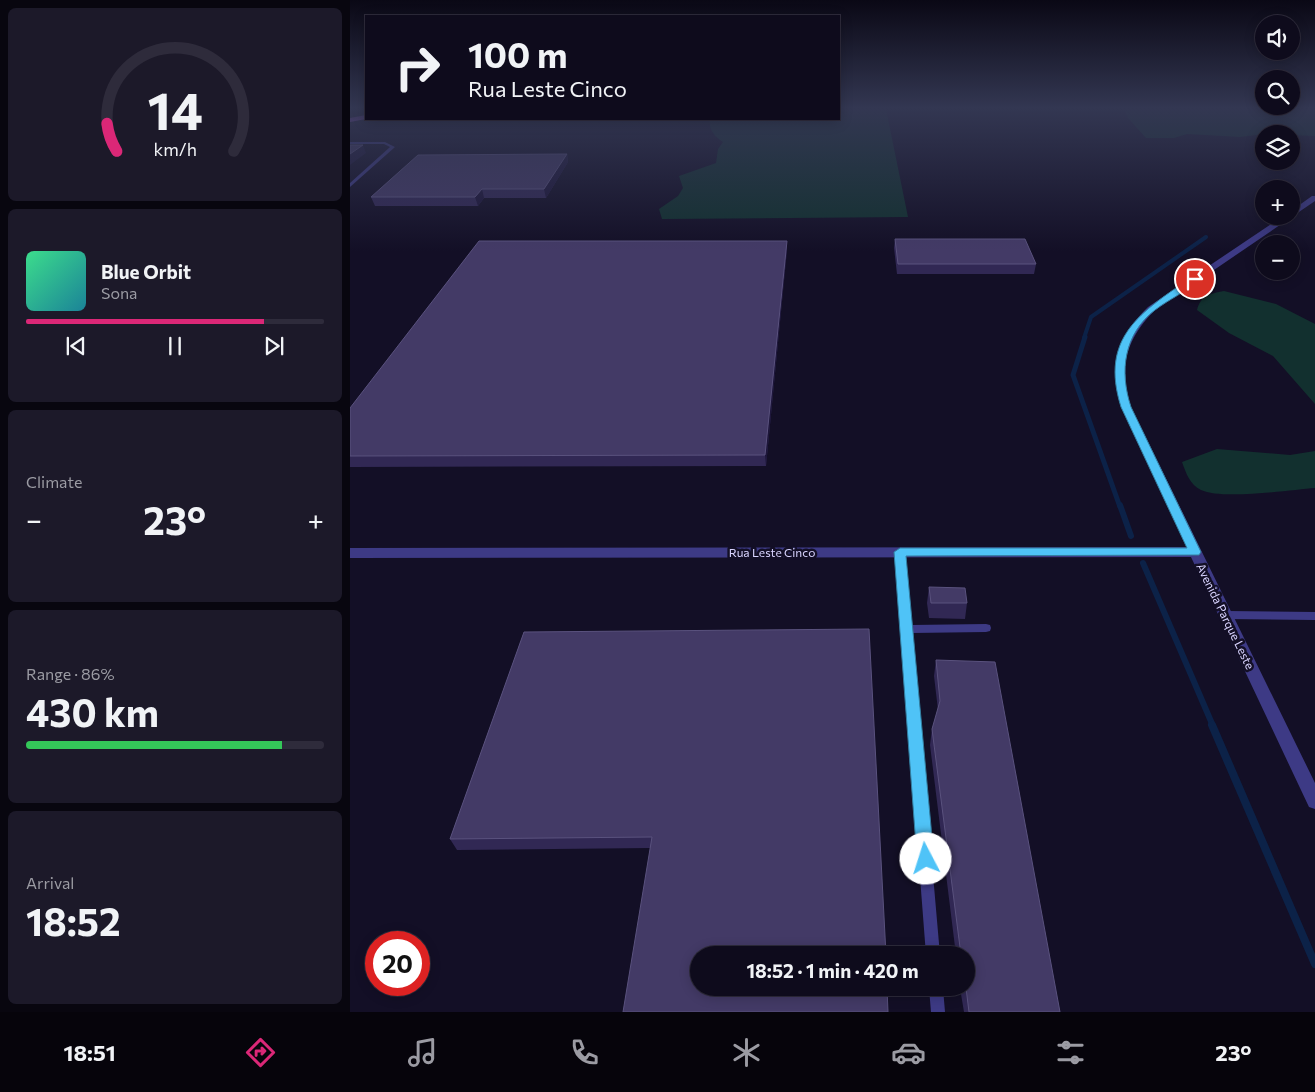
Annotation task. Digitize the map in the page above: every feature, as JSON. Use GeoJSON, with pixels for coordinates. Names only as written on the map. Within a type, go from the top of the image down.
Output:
{"type":"FeatureCollection","features":[{"type":"Feature","properties":{"kind":"street"},"geometry":{"type":"LineString","coordinates":[[1300,208],[1315,198]]}},
{"type":"Feature","properties":{"kind":"street","name":"Avenida Parque Leste"},"geometry":{"type":"LineString","coordinates":[[1275,225],[1151,309],[1127,337],[1122,350],[1119,368],[1122,394],[1126,407],[1315,801]]}},
{"type":"Feature","properties":{"kind":"street","name":"Rua Leste Cinco"},"geometry":{"type":"LineString","coordinates":[[350,554],[1195,552]]}},
{"type":"Feature","properties":{"kind":"lane"},"geometry":{"type":"LineString","coordinates":[[350,186],[383,156]]}},
{"type":"Feature","properties":{"kind":"lane"},"geometry":{"type":"LineString","coordinates":[[900,552],[932,946]]}},
{"type":"Feature","properties":{"kind":"lane"},"geometry":{"type":"LineString","coordinates":[[1227,615],[1315,616]]}},
{"type":"Feature","properties":{"kind":"lane"},"geometry":{"type":"LineString","coordinates":[[907,628],[986,628]]}},
{"type":"Feature","properties":{"kind":"lane"},"geometry":{"type":"LineString","coordinates":[[937,996],[938,1012]]}},
{"type":"Feature","properties":{"kind":"green space"},"geometry":{"type":"Polygon","coordinates":[[[717,156],[896,156],[908,217],[662,219],[659,209],[678,196],[683,188],[679,176],[716,163],[717,156]]]}},
{"type":"Feature","properties":{"kind":"green space"},"geometry":{"type":"Polygon","coordinates":[[[1224,291],[1276,304],[1315,324],[1315,404],[1273,356],[1229,333],[1197,310],[1203,298],[1224,291]]]}},
{"type":"Feature","properties":{"kind":"green space"},"geometry":{"type":"Polygon","coordinates":[[[1217,449],[1290,455],[1315,451],[1315,488],[1240,494],[1211,493],[1201,490],[1191,482],[1182,462],[1217,449]]]}},
{"type":"Feature","properties":{"kind":"building"},"geometry":{"type":"Polygon","coordinates":[[[417,156],[566,156],[544,189],[482,189],[475,197],[371,197],[417,156]]]}},
{"type":"Feature","properties":{"kind":"building"},"geometry":{"type":"Polygon","coordinates":[[[895,239],[1025,239],[1036,264],[898,264],[895,239]]]}},
{"type":"Feature","properties":{"kind":"building"},"geometry":{"type":"Polygon","coordinates":[[[479,241],[787,241],[765,455],[350,456],[350,408],[479,241]]]}},
{"type":"Feature","properties":{"kind":"building"},"geometry":{"type":"Polygon","coordinates":[[[929,587],[965,588],[967,603],[931,603],[929,587]]]}},
{"type":"Feature","properties":{"kind":"building"},"geometry":{"type":"Polygon","coordinates":[[[869,629],[886,946],[690,946],[690,996],[887,996],[888,1012],[623,1012],[652,837],[450,839],[524,632],[869,629]]]}},
{"type":"Feature","properties":{"kind":"building"},"geometry":{"type":"Polygon","coordinates":[[[936,660],[995,662],[1060,1012],[969,1012],[967,996],[975,996],[975,946],[960,946],[932,729],[940,701],[936,660]]]}},
{"type":"Feature","properties":{"kind":"waterway"},"geometry":{"type":"LineString","coordinates":[[1084,338],[1091,317],[1206,237]]}},
{"type":"Feature","properties":{"kind":"waterway"},"geometry":{"type":"LineString","coordinates":[[1085,337],[1073,375],[1120,507]]}},
{"type":"Feature","properties":{"kind":"waterway"},"geometry":{"type":"LineString","coordinates":[[1120,505],[1131,536]]}},
{"type":"Feature","properties":{"kind":"waterway"},"geometry":{"type":"LineString","coordinates":[[1143,563],[1213,726]]}},
{"type":"Feature","properties":{"kind":"waterway"},"geometry":{"type":"LineString","coordinates":[[1212,725],[1315,964]]}},
{"type":"Feature","properties":{"kind":"route"},"geometry":{"type":"LineString","coordinates":[[926,859],[900,552],[1195,552],[1126,407],[1122,394],[1119,368],[1122,350],[1127,337],[1138,322],[1151,309],[1195,279]]}}]}
